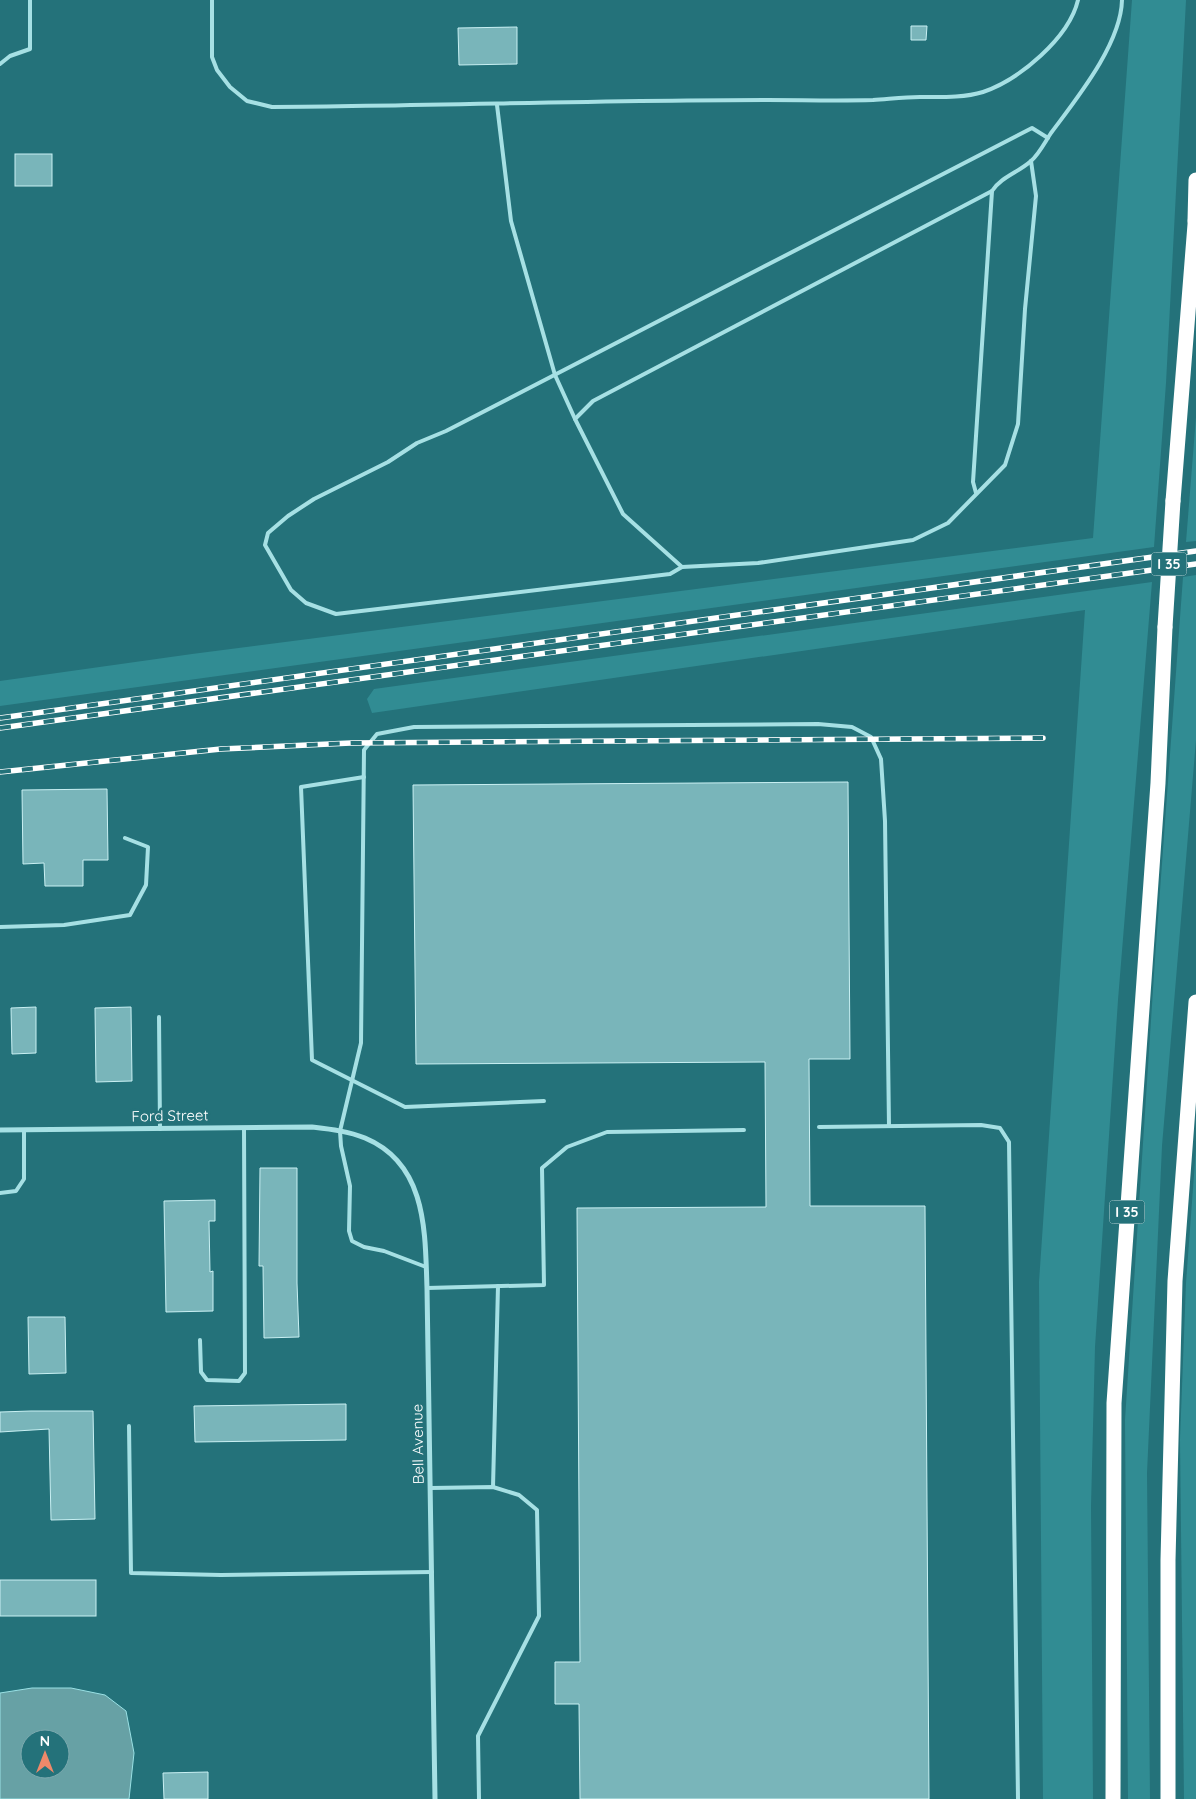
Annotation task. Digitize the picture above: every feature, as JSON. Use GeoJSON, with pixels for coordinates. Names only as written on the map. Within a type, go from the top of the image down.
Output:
{"type":"FeatureCollection","features":[{"type":"Feature","properties":{"kind":"highway"},"geometry":{"type":"LineString","coordinates":[[1196,180],[1196,218]]}},
{"type":"Feature","properties":{"kind":"highway","name":"I 35"},"geometry":{"type":"LineString","coordinates":[[1113,1799],[1114,1402],[1157,793],[1173,501],[1196,218]]}},
{"type":"Feature","properties":{"kind":"highway"},"geometry":{"type":"LineString","coordinates":[[1168,1799],[1168,1560],[1174,1291],[1196,1002]]}},
{"type":"Feature","properties":{"kind":"street","name":"Ford Street"},"geometry":{"type":"LineString","coordinates":[[0,1130],[312,1127],[340,1131]]}},
{"type":"Feature","properties":{"kind":"street","name":"Bell Avenue"},"geometry":{"type":"LineString","coordinates":[[340,1131],[364,1138],[381,1146],[396,1159],[408,1176],[419,1199],[424,1226],[431,1488],[435,1799]]}},
{"type":"Feature","properties":{"kind":"lane"},"geometry":{"type":"LineString","coordinates":[[0,64],[10,56],[30,49],[30,0]]}},
{"type":"Feature","properties":{"kind":"lane"},"geometry":{"type":"LineString","coordinates":[[212,0],[212,57],[217,70],[230,87],[247,101],[272,107],[941,98],[982,92],[1009,80],[1034,62],[1062,33],[1078,0]]}},
{"type":"Feature","properties":{"kind":"lane"},"geometry":{"type":"LineString","coordinates":[[976,493],[973,482],[992,191],[996,184],[1031,161],[1080,95],[1109,46],[1122,12],[1122,0]]}},
{"type":"Feature","properties":{"kind":"lane"},"geometry":{"type":"LineString","coordinates":[[497,105],[511,220],[555,374],[575,419],[623,514],[682,566]]}},
{"type":"Feature","properties":{"kind":"lane"},"geometry":{"type":"LineString","coordinates":[[1031,161],[1036,196],[1025,309],[1018,424],[1005,465],[948,523],[913,540],[758,563],[682,566],[670,574],[336,614],[306,603],[291,590],[265,545],[268,533],[288,516],[314,499],[388,462],[417,443],[446,430],[1032,128],[1048,138]]}},
{"type":"Feature","properties":{"kind":"lane"},"geometry":{"type":"LineString","coordinates":[[575,419],[592,401],[992,191]]}},
{"type":"Feature","properties":{"kind":"lane"},"geometry":{"type":"LineString","coordinates":[[426,1267],[384,1251],[364,1247],[352,1241],[349,1231],[350,1186],[341,1146],[340,1131],[361,1043],[364,750],[377,734],[414,727],[818,724],[852,727],[872,737],[881,759],[885,821],[889,1126]]}},
{"type":"Feature","properties":{"kind":"lane"},"geometry":{"type":"LineString","coordinates":[[364,777],[301,787],[312,1060],[405,1107],[544,1101]]}},
{"type":"Feature","properties":{"kind":"lane"},"geometry":{"type":"LineString","coordinates":[[0,927],[64,925],[130,915],[146,885],[148,847],[125,838]]}},
{"type":"Feature","properties":{"kind":"lane"},"geometry":{"type":"LineString","coordinates":[[159,1017],[160,1129]]}},
{"type":"Feature","properties":{"kind":"lane"},"geometry":{"type":"LineString","coordinates":[[819,1127],[981,1125],[1000,1128],[1009,1142],[1018,1799]]}},
{"type":"Feature","properties":{"kind":"lane"},"geometry":{"type":"LineString","coordinates":[[200,1340],[201,1372],[207,1380],[239,1381],[245,1373],[244,1128]]}},
{"type":"Feature","properties":{"kind":"lane"},"geometry":{"type":"LineString","coordinates":[[0,1194],[16,1191],[24,1179],[24,1130]]}},
{"type":"Feature","properties":{"kind":"lane"},"geometry":{"type":"LineString","coordinates":[[427,1288],[544,1285],[542,1168],[567,1147],[607,1132],[744,1130]]}},
{"type":"Feature","properties":{"kind":"lane"},"geometry":{"type":"LineString","coordinates":[[493,1487],[498,1286]]}},
{"type":"Feature","properties":{"kind":"lane"},"geometry":{"type":"LineString","coordinates":[[129,1426],[131,1573],[221,1575],[432,1572]]}},
{"type":"Feature","properties":{"kind":"lane"},"geometry":{"type":"LineString","coordinates":[[431,1488],[493,1487],[519,1495],[537,1510],[539,1616],[478,1736],[479,1799]]}},
{"type":"Feature","properties":{"kind":"green space"},"geometry":{"type":"Polygon","coordinates":[[[1132,0],[1186,0],[1166,383],[1154,547],[0,706],[0,681],[192,654],[1093,538],[1132,0]]]}},
{"type":"Feature","properties":{"kind":"green space"},"geometry":{"type":"Polygon","coordinates":[[[1196,417],[1196,541],[1186,542],[1196,417]]]}},
{"type":"Feature","properties":{"kind":"green space"},"geometry":{"type":"Polygon","coordinates":[[[1196,575],[1196,740],[1162,1146],[1147,1473],[1150,1799],[1128,1799],[1125,1420],[1155,959],[1183,577],[1196,575]]]}},
{"type":"Feature","properties":{"kind":"green space"},"geometry":{"type":"Polygon","coordinates":[[[1152,582],[1118,1000],[1095,1347],[1091,1506],[1093,1799],[1043,1799],[1039,1282],[1085,610],[372,713],[367,699],[374,689],[1152,582]]]}},
{"type":"Feature","properties":{"kind":"green space"},"geometry":{"type":"Polygon","coordinates":[[[1196,1148],[1196,1799],[1184,1799],[1180,1439],[1186,1283],[1196,1148]]]}},
{"type":"Feature","properties":{"kind":"water"},"geometry":{"type":"Polygon","coordinates":[[[32,1688],[71,1688],[105,1695],[126,1711],[134,1753],[129,1799],[0,1799],[0,1693],[32,1688]]]}},
{"type":"Feature","properties":{"kind":"building"},"geometry":{"type":"Polygon","coordinates":[[[911,26],[927,26],[926,40],[911,40],[911,26]]]}},
{"type":"Feature","properties":{"kind":"building"},"geometry":{"type":"Polygon","coordinates":[[[517,27],[517,64],[459,65],[458,28],[517,27]]]}},
{"type":"Feature","properties":{"kind":"building"},"geometry":{"type":"Polygon","coordinates":[[[15,154],[52,154],[52,186],[15,186],[15,154]]]}},
{"type":"Feature","properties":{"kind":"building"},"geometry":{"type":"Polygon","coordinates":[[[848,782],[850,1059],[809,1059],[810,1206],[925,1206],[929,1799],[580,1799],[579,1704],[555,1704],[555,1662],[580,1662],[577,1208],[766,1207],[765,1062],[416,1064],[413,785],[848,782]]]}},
{"type":"Feature","properties":{"kind":"building"},"geometry":{"type":"Polygon","coordinates":[[[107,789],[108,860],[83,860],[83,886],[45,886],[44,863],[23,864],[22,790],[107,789]]]}},
{"type":"Feature","properties":{"kind":"building"},"geometry":{"type":"Polygon","coordinates":[[[36,1007],[36,1053],[12,1054],[11,1008],[36,1007]]]}},
{"type":"Feature","properties":{"kind":"building"},"geometry":{"type":"Polygon","coordinates":[[[131,1007],[132,1081],[96,1082],[95,1008],[131,1007]]]}},
{"type":"Feature","properties":{"kind":"building"},"geometry":{"type":"Polygon","coordinates":[[[260,1168],[297,1168],[299,1337],[264,1338],[263,1266],[259,1266],[260,1168]]]}},
{"type":"Feature","properties":{"kind":"building"},"geometry":{"type":"Polygon","coordinates":[[[215,1200],[215,1221],[209,1221],[210,1272],[213,1271],[213,1311],[166,1312],[164,1201],[215,1200]]]}},
{"type":"Feature","properties":{"kind":"building"},"geometry":{"type":"Polygon","coordinates":[[[28,1317],[65,1317],[66,1373],[29,1374],[28,1317]]]}},
{"type":"Feature","properties":{"kind":"building"},"geometry":{"type":"Polygon","coordinates":[[[346,1404],[346,1440],[195,1442],[194,1406],[346,1404]]]}},
{"type":"Feature","properties":{"kind":"building"},"geometry":{"type":"Polygon","coordinates":[[[93,1411],[95,1519],[51,1520],[49,1429],[0,1432],[0,1412],[93,1411]]]}},
{"type":"Feature","properties":{"kind":"building"},"geometry":{"type":"Polygon","coordinates":[[[0,1580],[96,1580],[96,1616],[0,1616],[0,1580]]]}},
{"type":"Feature","properties":{"kind":"building"},"geometry":{"type":"Polygon","coordinates":[[[208,1772],[208,1799],[164,1799],[163,1773],[208,1772]]]}},
{"type":"Feature","properties":{"kind":"railway"},"geometry":{"type":"LineString","coordinates":[[0,718],[1196,551]]}},
{"type":"Feature","properties":{"kind":"railway"},"geometry":{"type":"LineString","coordinates":[[0,728],[1196,564]]}},
{"type":"Feature","properties":{"kind":"railway"},"geometry":{"type":"LineString","coordinates":[[0,772],[221,749],[351,743],[1043,738]]}}]}
